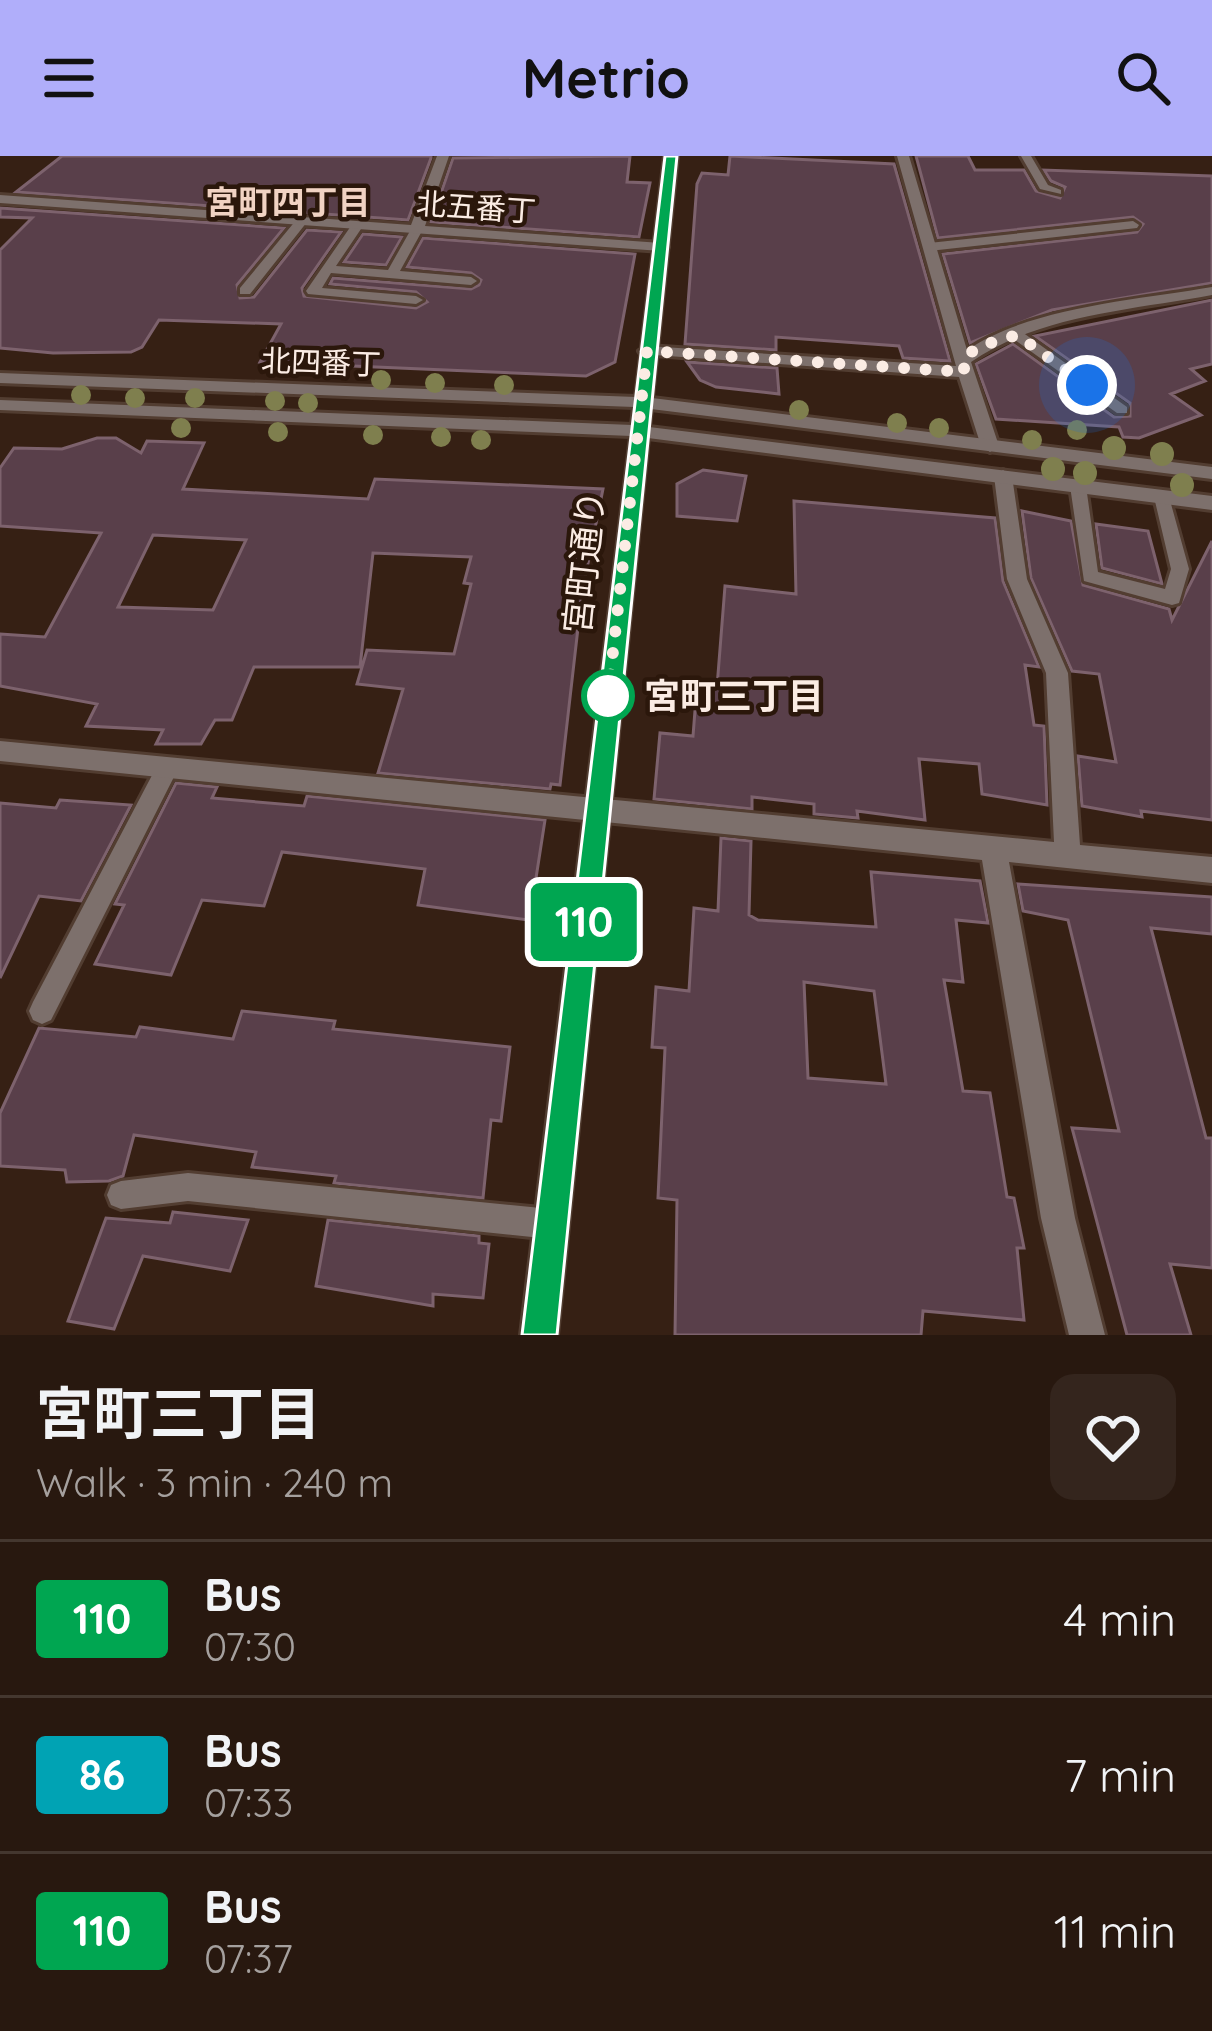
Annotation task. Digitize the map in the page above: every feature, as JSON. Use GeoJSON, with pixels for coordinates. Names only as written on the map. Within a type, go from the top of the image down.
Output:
{"type":"FeatureCollection","features":[{"type":"Feature","properties":{"kind":"street"},"geometry":{"type":"LineString","coordinates":[[416,231],[443,156]]}},
{"type":"Feature","properties":{"kind":"street","name":"宮町通り"},"geometry":{"type":"LineString","coordinates":[[539,1335],[671,156]]}},
{"type":"Feature","properties":{"kind":"street"},"geometry":{"type":"LineString","coordinates":[[903,156],[990,446]]}},
{"type":"Feature","properties":{"kind":"street","name":"北五番丁"},"geometry":{"type":"LineString","coordinates":[[0,199],[661,247]]}},
{"type":"Feature","properties":{"kind":"street"},"geometry":{"type":"LineString","coordinates":[[964,366],[977,347],[1075,317],[1208,295]]}},
{"type":"Feature","properties":{"kind":"street"},"geometry":{"type":"LineString","coordinates":[[647,351],[964,366]]}},
{"type":"Feature","properties":{"kind":"street","name":"北四番丁"},"geometry":{"type":"LineString","coordinates":[[0,378],[641,402],[1212,473]]}},
{"type":"Feature","properties":{"kind":"street","name":"北四番丁"},"geometry":{"type":"LineString","coordinates":[[0,405],[638,431],[1212,503]]}},
{"type":"Feature","properties":{"kind":"street"},"geometry":{"type":"LineString","coordinates":[[1003,476],[1017,579],[1057,674],[1067,853]]}},
{"type":"Feature","properties":{"kind":"street"},"geometry":{"type":"LineString","coordinates":[[0,751],[1212,870]]}},
{"type":"Feature","properties":{"kind":"street"},"geometry":{"type":"LineString","coordinates":[[993,847],[1058,1218],[1087,1335]]}},
{"type":"Feature","properties":{"kind":"lane"},"geometry":{"type":"LineString","coordinates":[[1025,156],[1044,187],[1057,191]]}},
{"type":"Feature","properties":{"kind":"lane"},"geometry":{"type":"LineString","coordinates":[[245,291],[301,222]]}},
{"type":"Feature","properties":{"kind":"lane"},"geometry":{"type":"LineString","coordinates":[[929,247],[1133,225]]}},
{"type":"Feature","properties":{"kind":"lane"},"geometry":{"type":"LineString","coordinates":[[357,226],[313,291],[416,300]]}},
{"type":"Feature","properties":{"kind":"lane"},"geometry":{"type":"LineString","coordinates":[[392,274],[416,231]]}},
{"type":"Feature","properties":{"kind":"lane"},"geometry":{"type":"LineString","coordinates":[[328,268],[471,281]]}},
{"type":"Feature","properties":{"kind":"lane"},"geometry":{"type":"LineString","coordinates":[[1017,335],[1122,410]]}},
{"type":"Feature","properties":{"kind":"lane"},"geometry":{"type":"LineString","coordinates":[[1078,486],[1090,576],[1172,598],[1180,568],[1162,497]]}},
{"type":"Feature","properties":{"kind":"lane"},"geometry":{"type":"LineString","coordinates":[[43,1012],[168,767]]}},
{"type":"Feature","properties":{"kind":"lane"},"geometry":{"type":"LineString","coordinates":[[121,1195],[188,1187],[551,1224]]}},
{"type":"Feature","properties":{"kind":"building"},"geometry":{"type":"Polygon","coordinates":[[[62,156],[431,158],[408,220],[16,192],[62,156]]]}},
{"type":"Feature","properties":{"kind":"building"},"geometry":{"type":"Polygon","coordinates":[[[630,156],[627,182],[650,183],[639,237],[431,222],[453,158],[630,156]]]}},
{"type":"Feature","properties":{"kind":"building"},"geometry":{"type":"Polygon","coordinates":[[[730,156],[894,164],[950,361],[903,358],[899,346],[776,337],[776,350],[685,344],[697,184],[702,173],[728,175],[730,156]]]}},
{"type":"Feature","properties":{"kind":"building"},"geometry":{"type":"Polygon","coordinates":[[[916,156],[968,156],[975,170],[1024,170],[1036,191],[1060,198],[1065,187],[1051,181],[1044,170],[1212,176],[1212,283],[1052,310],[970,343],[943,254],[1137,232],[1143,224],[1133,217],[938,238],[916,156]]]}},
{"type":"Feature","properties":{"kind":"building"},"geometry":{"type":"Polygon","coordinates":[[[0,208],[284,228],[237,285],[240,298],[254,297],[307,230],[341,232],[302,288],[304,296],[416,308],[427,302],[416,292],[330,284],[333,278],[471,289],[479,285],[481,280],[471,273],[407,267],[423,238],[635,254],[615,362],[586,376],[260,362],[281,324],[159,320],[142,347],[131,352],[53,353],[0,348],[0,250],[32,218],[0,217],[0,208]]]}},
{"type":"Feature","properties":{"kind":"building"},"geometry":{"type":"Polygon","coordinates":[[[363,234],[402,237],[386,265],[344,262],[363,234]]]}},
{"type":"Feature","properties":{"kind":"building"},"geometry":{"type":"Polygon","coordinates":[[[1212,300],[1212,364],[1191,369],[1205,381],[1171,394],[1201,415],[1139,438],[1123,437],[1119,427],[996,419],[976,364],[1013,344],[1114,417],[1130,416],[1130,403],[1035,336],[1212,300]]]}},
{"type":"Feature","properties":{"kind":"building"},"geometry":{"type":"Polygon","coordinates":[[[687,362],[777,368],[779,394],[716,387],[700,380],[687,362]]]}},
{"type":"Feature","properties":{"kind":"building"},"geometry":{"type":"Polygon","coordinates":[[[97,438],[116,438],[141,453],[147,441],[204,443],[183,489],[368,499],[375,479],[603,489],[582,593],[560,785],[551,784],[550,789],[378,773],[403,689],[357,684],[367,650],[454,654],[471,584],[464,583],[471,557],[373,553],[360,667],[254,667],[232,720],[215,720],[201,744],[156,744],[163,730],[86,726],[97,704],[0,686],[0,634],[45,637],[101,533],[0,526],[0,468],[14,448],[62,449],[97,438]],[[153,535],[118,607],[213,610],[246,540],[153,535]]]}},
{"type":"Feature","properties":{"kind":"building"},"geometry":{"type":"Polygon","coordinates":[[[703,470],[746,476],[737,521],[677,516],[677,484],[703,470]]]}},
{"type":"Feature","properties":{"kind":"building"},"geometry":{"type":"Polygon","coordinates":[[[794,501],[995,518],[1003,581],[1039,667],[1025,665],[1034,725],[1044,726],[1047,805],[982,794],[979,764],[919,759],[925,820],[857,811],[858,818],[814,814],[814,804],[752,797],[752,809],[654,799],[660,733],[693,736],[697,685],[717,687],[725,586],[796,594],[794,501]]]}},
{"type":"Feature","properties":{"kind":"building"},"geometry":{"type":"Polygon","coordinates":[[[1022,511],[1071,521],[1083,585],[1169,609],[1172,620],[1212,541],[1212,820],[1141,811],[1142,817],[1082,806],[1078,756],[1116,762],[1099,674],[1072,671],[1031,578],[1022,511]]]}},
{"type":"Feature","properties":{"kind":"building"},"geometry":{"type":"Polygon","coordinates":[[[1096,524],[1148,531],[1162,584],[1102,568],[1096,524]]]}},
{"type":"Feature","properties":{"kind":"building"},"geometry":{"type":"Polygon","coordinates":[[[176,783],[217,787],[212,798],[304,806],[307,796],[545,820],[534,891],[540,892],[536,921],[418,905],[425,869],[282,852],[264,906],[202,900],[171,975],[95,964],[124,905],[115,904],[176,783]]]}},
{"type":"Feature","properties":{"kind":"building"},"geometry":{"type":"Polygon","coordinates":[[[60,800],[131,805],[81,901],[39,896],[0,978],[0,803],[56,808],[60,800]]]}},
{"type":"Feature","properties":{"kind":"building"},"geometry":{"type":"Polygon","coordinates":[[[721,838],[751,841],[749,915],[758,920],[876,927],[871,872],[980,881],[988,923],[956,920],[963,982],[944,980],[963,1091],[990,1093],[1007,1197],[1014,1198],[1024,1248],[1017,1248],[1024,1320],[923,1311],[921,1335],[675,1335],[677,1200],[658,1198],[665,1048],[652,1047],[656,987],[689,991],[694,908],[718,911],[721,838]],[[804,982],[808,1078],[886,1084],[874,991],[804,982]]]}},
{"type":"Feature","properties":{"kind":"building"},"geometry":{"type":"Polygon","coordinates":[[[1018,884],[1212,897],[1212,934],[1151,928],[1206,1138],[1212,1138],[1212,1268],[1170,1264],[1191,1335],[1127,1335],[1072,1128],[1119,1131],[1068,920],[1023,911],[1018,884]]]}},
{"type":"Feature","properties":{"kind":"building"},"geometry":{"type":"Polygon","coordinates":[[[242,1011],[335,1021],[333,1029],[510,1047],[501,1121],[491,1120],[483,1198],[334,1183],[336,1176],[252,1167],[256,1152],[134,1135],[123,1176],[109,1181],[67,1182],[65,1170],[0,1166],[0,1113],[39,1028],[136,1037],[140,1027],[233,1039],[242,1011]]]}},
{"type":"Feature","properties":{"kind":"building"},"geometry":{"type":"Polygon","coordinates":[[[173,1212],[248,1220],[230,1271],[143,1256],[114,1329],[68,1321],[106,1218],[170,1223],[173,1212]]]}},
{"type":"Feature","properties":{"kind":"building"},"geometry":{"type":"Polygon","coordinates":[[[328,1220],[479,1236],[479,1243],[489,1244],[483,1298],[433,1294],[433,1306],[316,1286],[328,1220]]]}},
{"type":"Feature","properties":{"kind":"bus line","name":"110"},"geometry":{"type":"LineString","coordinates":[[539,1335],[671,156]]}},
{"type":"Feature","properties":{"kind":"place","name":"宮町三丁目"},"geometry":{"type":"Point","coordinates":[608,696]}},
{"type":"Feature","properties":{"kind":"district","name":"宮町四丁目"},"geometry":{"type":"Point","coordinates":[288,202]}},
{"type":"Feature","properties":{"kind":"route"},"geometry":{"type":"LineString","coordinates":[[608,696],[647,351],[965,372],[962,361],[977,347],[1017,335],[1087,385]]}}]}
